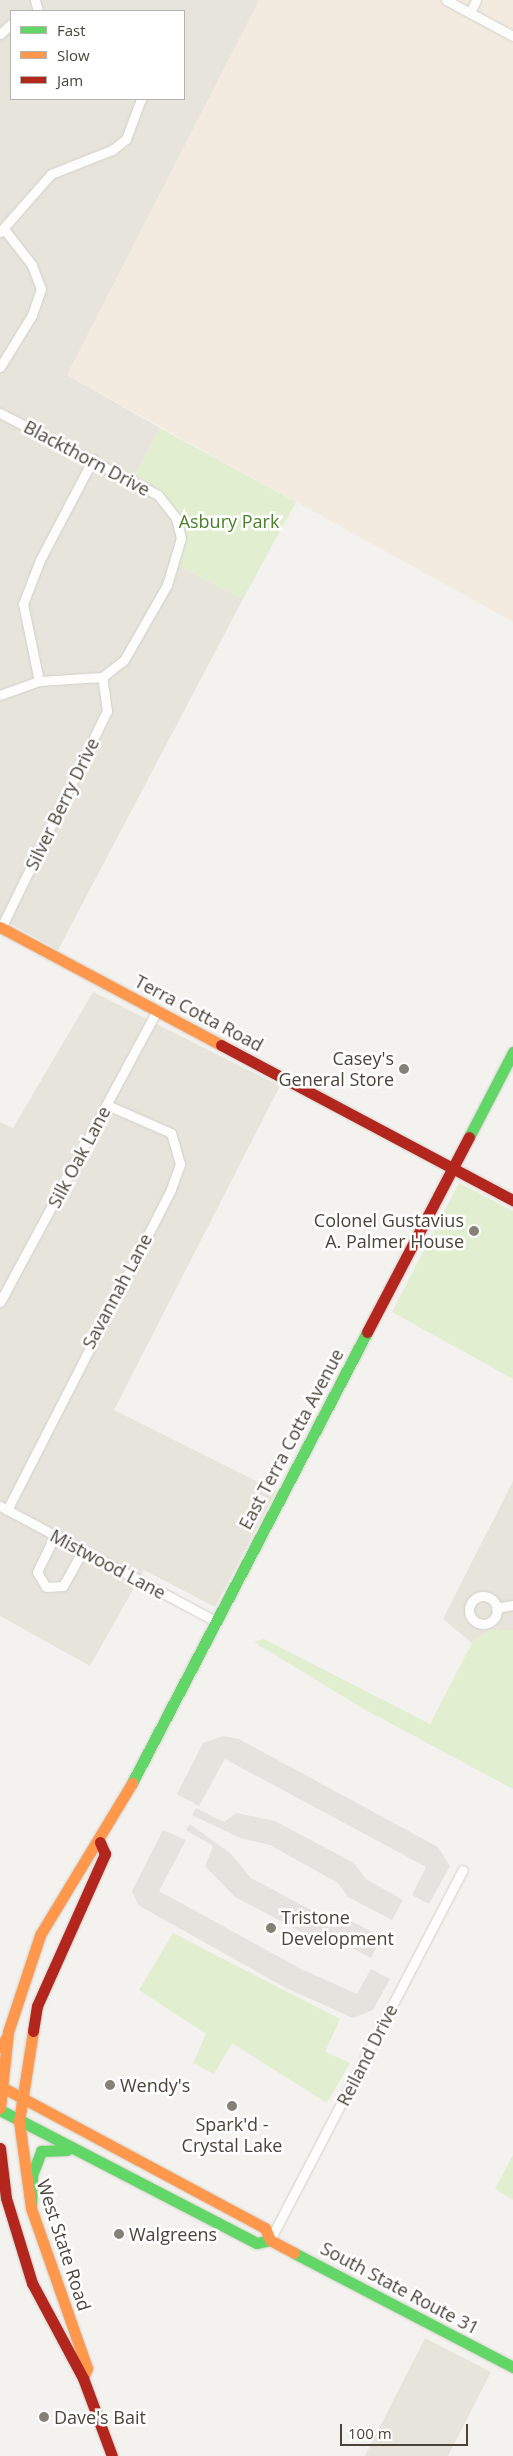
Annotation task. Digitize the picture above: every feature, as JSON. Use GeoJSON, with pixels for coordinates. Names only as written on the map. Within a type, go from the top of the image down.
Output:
{"type":"FeatureCollection","features":[{"type":"Feature","properties":{"kind":"main road","name":"Terra Cotta Road"},"geometry":{"type":"LineString","coordinates":[[0,928],[513,1200]]}},
{"type":"Feature","properties":{"kind":"main road","name":"East Terra Cotta Avenue"},"geometry":{"type":"LineString","coordinates":[[0,2109],[4,2042],[40,1935],[68,1883],[100,1842],[217,1622],[513,1052]]}},
{"type":"Feature","properties":{"kind":"main road","name":"East Terra Cotta Avenue"},"geometry":{"type":"LineString","coordinates":[[18,2121],[20,2097],[38,2006],[105,1854],[100,1842]]}},
{"type":"Feature","properties":{"kind":"main road","name":"South State Route 31"},"geometry":{"type":"LineString","coordinates":[[1,2087],[78,2130],[265,2228],[270,2240],[513,2368]]}},
{"type":"Feature","properties":{"kind":"main road"},"geometry":{"type":"LineString","coordinates":[[0,2109],[18,2121],[81,2154]]}},
{"type":"Feature","properties":{"kind":"main road","name":"West State Road"},"geometry":{"type":"LineString","coordinates":[[18,2121],[31,2208],[87,2368],[83,2378]]}},
{"type":"Feature","properties":{"kind":"main road","name":"West State Road"},"geometry":{"type":"LineString","coordinates":[[0,2148],[6,2198],[32,2283],[83,2378],[112,2456]]}},
{"type":"Feature","properties":{"kind":"main road"},"geometry":{"type":"LineString","coordinates":[[31,2208],[32,2175],[40,2151],[57,2148],[81,2154]]}},
{"type":"Feature","properties":{"kind":"main road","name":"South State Route 31"},"geometry":{"type":"LineString","coordinates":[[81,2154],[257,2243],[270,2240]]}},
{"type":"Feature","properties":{"kind":"street"},"geometry":{"type":"LineString","coordinates":[[446,0],[513,36]]}},
{"type":"Feature","properties":{"kind":"street"},"geometry":{"type":"LineString","coordinates":[[470,13],[476,0]]}},
{"type":"Feature","properties":{"kind":"street"},"geometry":{"type":"LineString","coordinates":[[0,34],[10,25]]}},
{"type":"Feature","properties":{"kind":"street"},"geometry":{"type":"LineString","coordinates":[[0,367],[32,315],[41,289],[32,265],[2,230],[52,174],[112,150],[126,139],[141,100]]}},
{"type":"Feature","properties":{"kind":"street","name":"Blackthorn Drive"},"geometry":{"type":"LineString","coordinates":[[0,413],[93,459],[158,495],[176,518],[181,538],[170,576],[140,635],[124,660],[102,677]]}},
{"type":"Feature","properties":{"kind":"street"},"geometry":{"type":"LineString","coordinates":[[39,681],[23,604],[40,560],[93,459]]}},
{"type":"Feature","properties":{"kind":"street"},"geometry":{"type":"LineString","coordinates":[[0,695],[39,681],[102,677]]}},
{"type":"Feature","properties":{"kind":"street","name":"Silver Berry Drive"},"geometry":{"type":"LineString","coordinates":[[0,928],[107,711],[102,677]]}},
{"type":"Feature","properties":{"kind":"street","name":"Silk Oak Lane"},"geometry":{"type":"LineString","coordinates":[[0,1302],[157,1010]]}},
{"type":"Feature","properties":{"kind":"street","name":"Savannah Lane"},"geometry":{"type":"LineString","coordinates":[[3,1508],[171,1189],[180,1164],[171,1132],[107,1105]]}},
{"type":"Feature","properties":{"kind":"street","name":"Mistwood Lane"},"geometry":{"type":"LineString","coordinates":[[3,1508],[217,1622]]}},
{"type":"Feature","properties":{"kind":"street"},"geometry":{"type":"LineString","coordinates":[[55,1536],[37,1572],[46,1587],[63,1586],[84,1550]]}},
{"type":"Feature","properties":{"kind":"street"},"geometry":{"type":"LineString","coordinates":[[496,1608],[513,1605]]}},
{"type":"Feature","properties":{"kind":"street","name":"Reiland Drive"},"geometry":{"type":"LineString","coordinates":[[270,2240],[463,1870]]}},
{"type":"Feature","properties":{"kind":"shaded area"},"geometry":{"type":"Polygon","coordinates":[[[0,0],[260,0],[67,375],[160,428],[136,474],[154,485],[178,516],[183,537],[179,566],[243,599],[58,950],[0,918],[0,0]]]}},
{"type":"Feature","properties":{"kind":"shaded area"},"geometry":{"type":"Polygon","coordinates":[[[259,0],[513,0],[513,622],[67,375],[259,0]]]}},
{"type":"Feature","properties":{"kind":"shaded area"},"geometry":{"type":"Polygon","coordinates":[[[93,992],[280,1086],[114,1410],[276,1491],[215,1607],[144,1570],[90,1666],[0,1616],[0,1122],[13,1128],[93,992]]]}},
{"type":"Feature","properties":{"kind":"shaded area"},"geometry":{"type":"Polygon","coordinates":[[[513,1481],[513,1630],[489,1630],[472,1643],[443,1619],[513,1481]]]}},
{"type":"Feature","properties":{"kind":"shaded area"},"geometry":{"type":"Polygon","coordinates":[[[223,1736],[239,1739],[438,1847],[450,1866],[429,1904],[412,1895],[426,1867],[225,1759],[199,1806],[177,1794],[203,1743],[223,1736]]]}},
{"type":"Feature","properties":{"kind":"shaded area"},"geometry":{"type":"Polygon","coordinates":[[[196,1808],[224,1822],[236,1813],[275,1821],[354,1863],[366,1879],[403,1900],[392,1920],[348,1897],[338,1883],[270,1845],[240,1838],[192,1815],[196,1808]]]}},
{"type":"Feature","properties":{"kind":"shaded area"},"geometry":{"type":"Polygon","coordinates":[[[190,1824],[230,1853],[251,1878],[313,1911],[347,1919],[382,1937],[371,1958],[344,1944],[311,1937],[235,1897],[205,1866],[213,1846],[186,1830],[190,1824]]]}},
{"type":"Feature","properties":{"kind":"shaded area"},"geometry":{"type":"Polygon","coordinates":[[[163,1830],[186,1840],[159,1891],[301,1969],[357,1994],[371,1969],[390,1979],[373,2010],[353,2018],[284,1987],[138,1905],[132,1891],[163,1830]]]}},
{"type":"Feature","properties":{"kind":"shaded area"},"geometry":{"type":"Polygon","coordinates":[[[425,2338],[491,2372],[448,2456],[365,2456],[425,2338]]]}},
{"type":"Feature","properties":{"kind":"green space","name":"Asbury Park"},"geometry":{"type":"Polygon","coordinates":[[[160,428],[296,502],[243,599],[179,566],[183,537],[178,516],[154,485],[136,474],[160,428]]]}},
{"type":"Feature","properties":{"kind":"green space"},"geometry":{"type":"Polygon","coordinates":[[[459,1183],[513,1211],[513,1379],[392,1312],[459,1183]]]}},
{"type":"Feature","properties":{"kind":"green space"},"geometry":{"type":"Polygon","coordinates":[[[489,1630],[513,1630],[513,1789],[362,1708],[254,1642],[264,1639],[430,1724],[472,1643],[489,1630]]]}},
{"type":"Feature","properties":{"kind":"green space"},"geometry":{"type":"Polygon","coordinates":[[[173,1933],[340,2019],[325,2052],[350,2063],[327,2103],[232,2043],[214,2074],[193,2063],[206,2034],[139,1990],[173,1933]]]}},
{"type":"Feature","properties":{"kind":"green space"},"geometry":{"type":"Polygon","coordinates":[[[513,2155],[513,2200],[495,2189],[513,2155]]]}},
{"type":"Feature","properties":{"kind":"traffic: fast"},"geometry":{"type":"LineString","coordinates":[[469,1137],[513,1052]]}},
{"type":"Feature","properties":{"kind":"traffic: fast"},"geometry":{"type":"LineString","coordinates":[[132,1783],[367,1332]]}},
{"type":"Feature","properties":{"kind":"traffic: fast"},"geometry":{"type":"LineString","coordinates":[[0,2110],[257,2243],[270,2240]]}},
{"type":"Feature","properties":{"kind":"traffic: fast"},"geometry":{"type":"LineString","coordinates":[[31,2208],[32,2175],[41,2151],[67,2150]]}},
{"type":"Feature","properties":{"kind":"traffic: fast"},"geometry":{"type":"LineString","coordinates":[[294,2253],[513,2367]]}},
{"type":"Feature","properties":{"kind":"traffic: slow"},"geometry":{"type":"LineString","coordinates":[[0,927],[221,1045]]}},
{"type":"Feature","properties":{"kind":"traffic: slow"},"geometry":{"type":"LineString","coordinates":[[0,2108],[8,2032],[40,1935],[132,1783]]}},
{"type":"Feature","properties":{"kind":"traffic: slow"},"geometry":{"type":"LineString","coordinates":[[33,2031],[19,2121],[31,2208],[87,2368],[83,2378]]}},
{"type":"Feature","properties":{"kind":"traffic: slow"},"geometry":{"type":"LineString","coordinates":[[0,2047],[7,2037]]}},
{"type":"Feature","properties":{"kind":"traffic: slow"},"geometry":{"type":"LineString","coordinates":[[0,2086],[265,2228],[270,2240],[294,2253]]}},
{"type":"Feature","properties":{"kind":"traffic: jam"},"geometry":{"type":"LineString","coordinates":[[221,1045],[513,1200]]}},
{"type":"Feature","properties":{"kind":"traffic: jam"},"geometry":{"type":"LineString","coordinates":[[367,1332],[469,1137]]}},
{"type":"Feature","properties":{"kind":"traffic: jam"},"geometry":{"type":"LineString","coordinates":[[33,2031],[37,2006],[105,1854],[100,1842]]}},
{"type":"Feature","properties":{"kind":"traffic: jam"},"geometry":{"type":"LineString","coordinates":[[0,2148],[6,2198],[32,2283],[83,2378],[112,2456]]}},
{"type":"Feature","properties":{"kind":"place","name":"Casey's General Store"},"geometry":{"type":"Point","coordinates":[404,1069]}},
{"type":"Feature","properties":{"kind":"place","name":"Colonel Gustavius A. Palmer House"},"geometry":{"type":"Point","coordinates":[474,1231]}},
{"type":"Feature","properties":{"kind":"place","name":"Tristone Development"},"geometry":{"type":"Point","coordinates":[271,1928]}},
{"type":"Feature","properties":{"kind":"place","name":"Wendy's"},"geometry":{"type":"Point","coordinates":[110,2085]}},
{"type":"Feature","properties":{"kind":"place","name":"Spark'd - Crystal Lake"},"geometry":{"type":"Point","coordinates":[232,2106]}},
{"type":"Feature","properties":{"kind":"place","name":"Walgreens"},"geometry":{"type":"Point","coordinates":[119,2234]}},
{"type":"Feature","properties":{"kind":"place","name":"Dave's Bait"},"geometry":{"type":"Point","coordinates":[44,2417]}}]}
